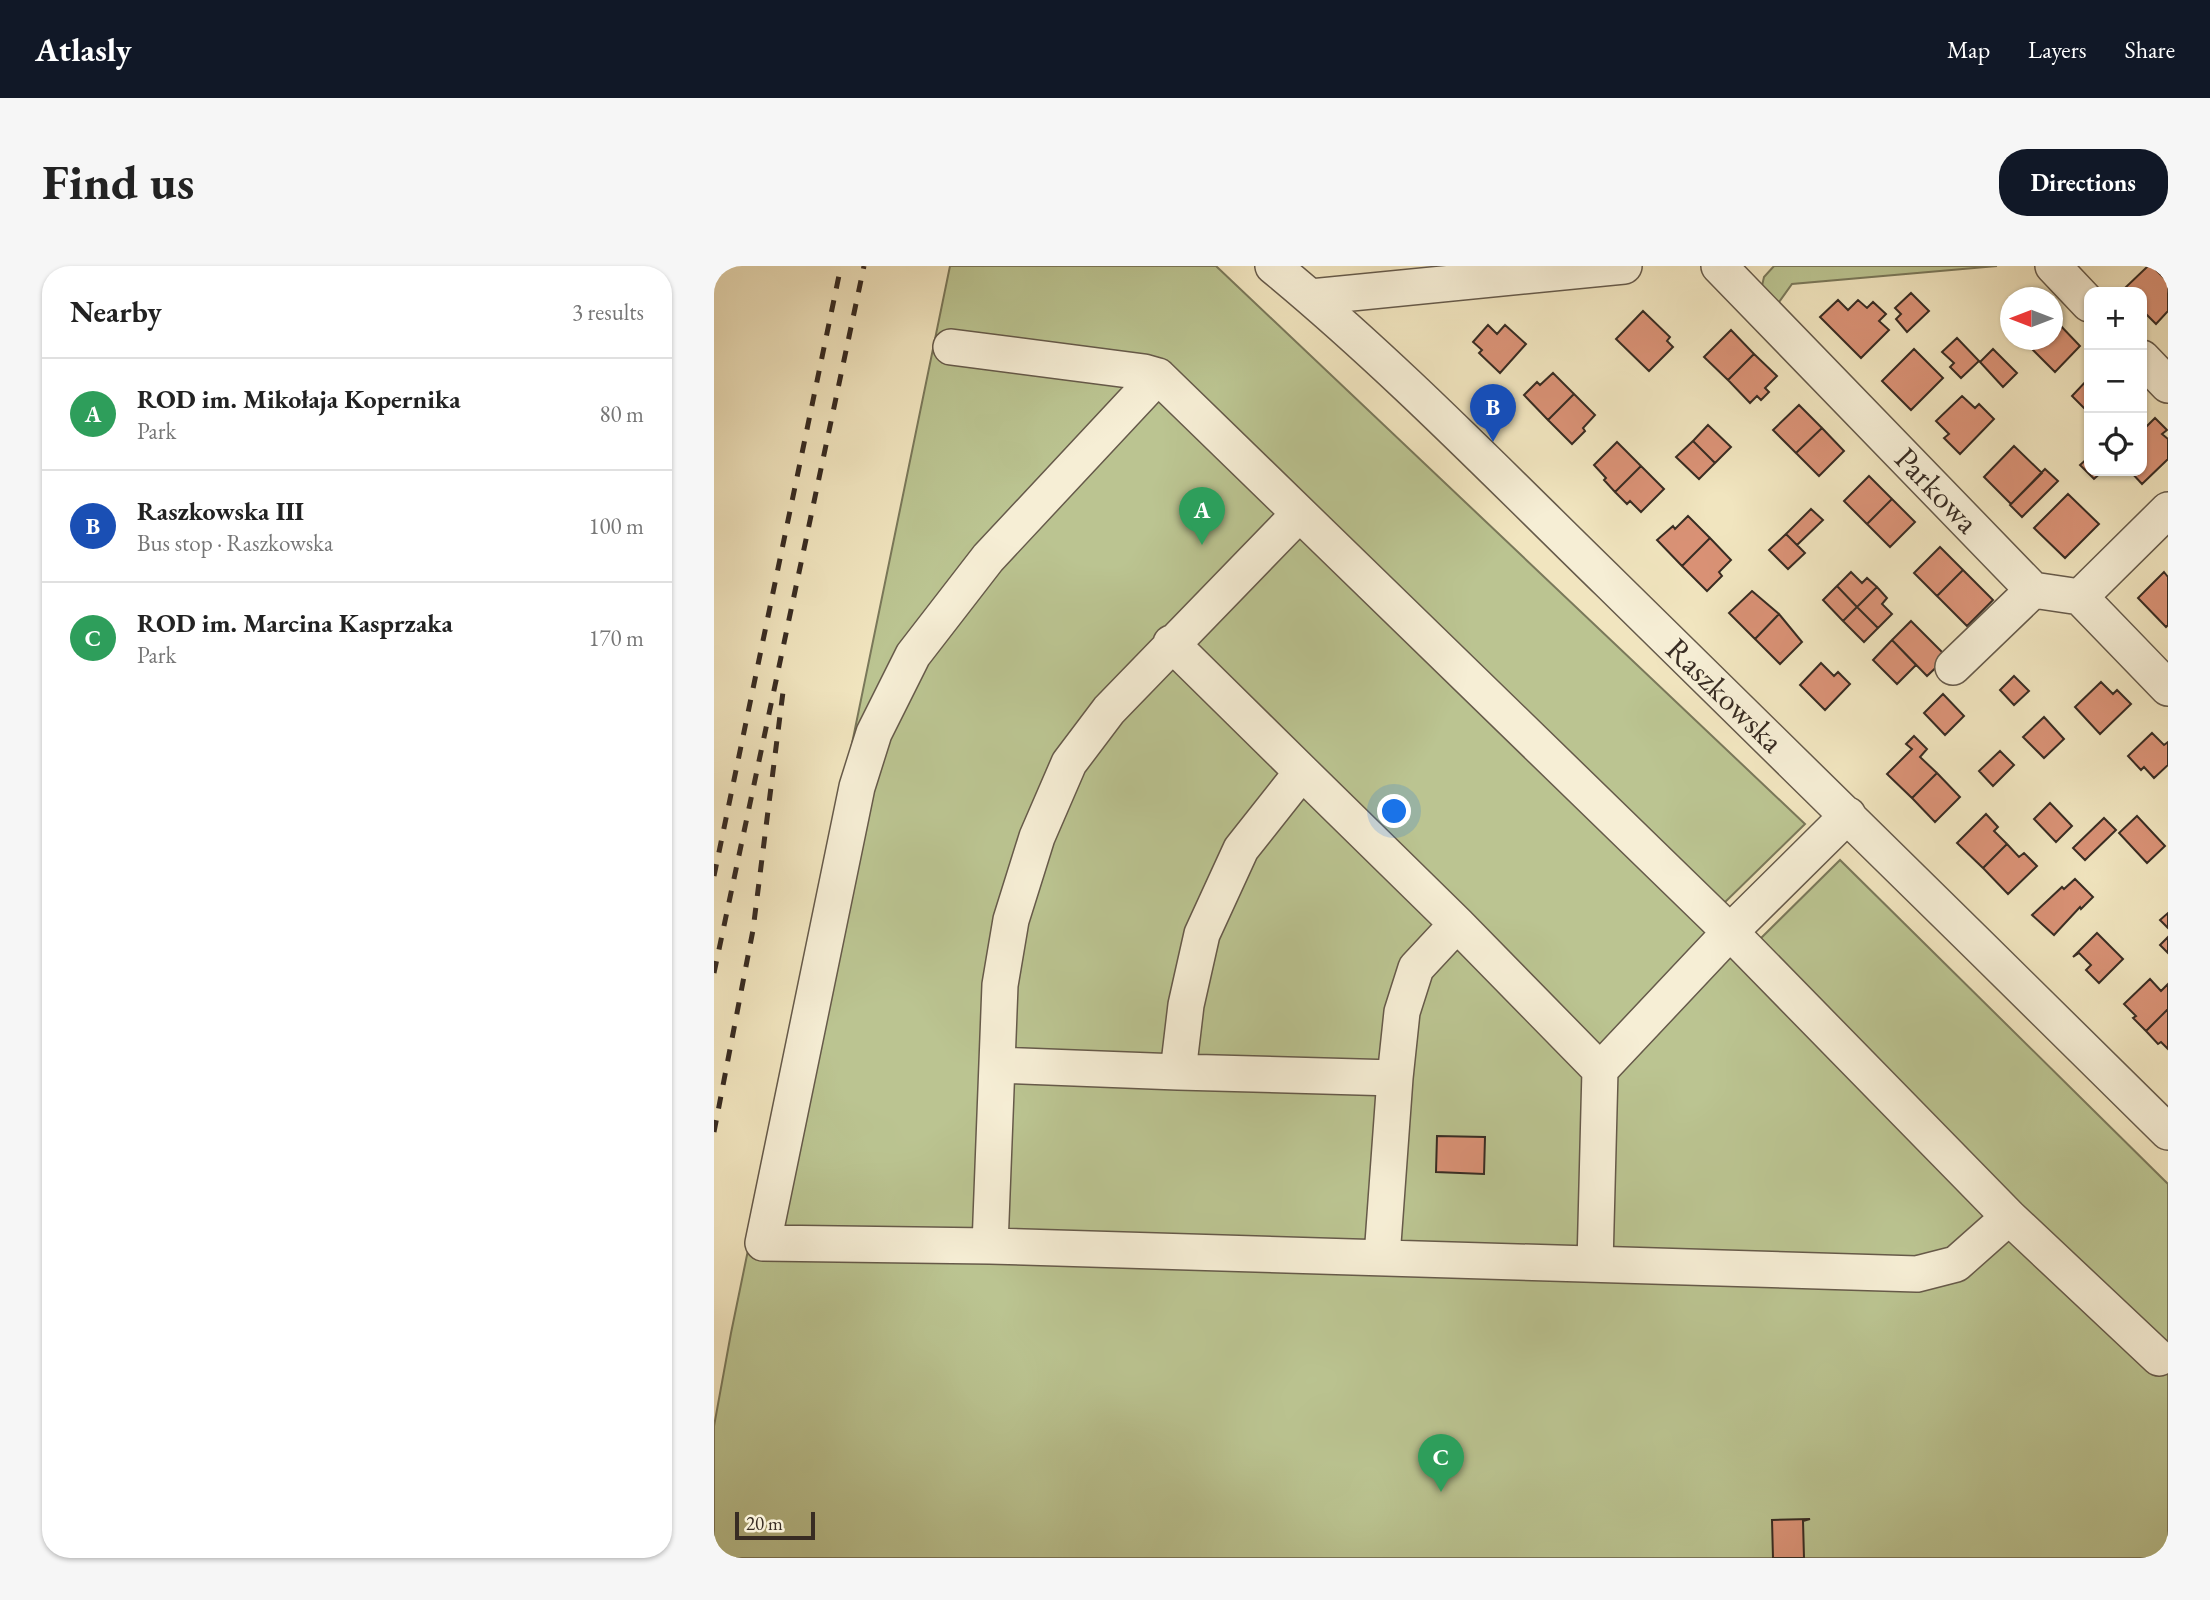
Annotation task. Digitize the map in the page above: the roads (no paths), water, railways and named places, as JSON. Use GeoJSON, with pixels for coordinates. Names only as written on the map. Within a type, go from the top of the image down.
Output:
{"type":"FeatureCollection","features":[{"type":"Feature","properties":{"kind":"street","name":"Raszkowska"},"geometry":{"type":"LineString","coordinates":[[1273,266],[1311,297],[1418,397],[2168,1132]]}},
{"type":"Feature","properties":{"kind":"street"},"geometry":{"type":"LineString","coordinates":[[1311,297],[1625,266]]}},
{"type":"Feature","properties":{"kind":"street","name":"Parkowa"},"geometry":{"type":"LineString","coordinates":[[1719,266],[2033,590]]}},
{"type":"Feature","properties":{"kind":"street"},"geometry":{"type":"LineString","coordinates":[[2053,266],[2084,299]]}},
{"type":"Feature","properties":{"kind":"street"},"geometry":{"type":"LineString","coordinates":[[951,347],[1158,376],[1730,932],[2010,1217],[2159,1358]]}},
{"type":"Feature","properties":{"kind":"street"},"geometry":{"type":"LineString","coordinates":[[2147,363],[2168,386]]}},
{"type":"Feature","properties":{"kind":"street"},"geometry":{"type":"LineString","coordinates":[[1158,376],[988,558],[913,655],[874,733],[857,787],[763,1243],[990,1245],[1917,1274],[1956,1264],[2010,1217]]}},
{"type":"Feature","properties":{"kind":"street"},"geometry":{"type":"LineString","coordinates":[[2080,597],[2168,510]]}},
{"type":"Feature","properties":{"kind":"street"},"geometry":{"type":"LineString","coordinates":[[990,1245],[1000,985],[1011,920],[1037,837],[1069,763],[1109,709],[1299,514]]}},
{"type":"Feature","properties":{"kind":"street"},"geometry":{"type":"LineString","coordinates":[[1953,667],[2033,590],[2080,597],[2168,688]]}},
{"type":"Feature","properties":{"kind":"street"},"geometry":{"type":"LineString","coordinates":[[1171,643],[1457,924],[1600,1070]]}},
{"type":"Feature","properties":{"kind":"street"},"geometry":{"type":"LineString","coordinates":[[1178,1072],[1185,1005],[1202,934],[1241,849],[1302,772]]}},
{"type":"Feature","properties":{"kind":"street"},"geometry":{"type":"LineString","coordinates":[[1595,1264],[1600,1070],[1730,932],[1847,815]]}},
{"type":"Feature","properties":{"kind":"street"},"geometry":{"type":"LineString","coordinates":[[1382,1258],[1402,1012],[1416,968],[1457,924]]}},
{"type":"Feature","properties":{"kind":"street"},"geometry":{"type":"LineString","coordinates":[[997,1065],[1395,1078]]}},
{"type":"Feature","properties":{"kind":"railway"},"geometry":{"type":"LineString","coordinates":[[714,876],[841,266]]}},
{"type":"Feature","properties":{"kind":"railway"},"geometry":{"type":"LineString","coordinates":[[714,973],[864,266]]}},
{"type":"Feature","properties":{"kind":"railway"},"geometry":{"type":"LineString","coordinates":[[714,1132],[753,930],[784,684]]}},
{"type":"Feature","properties":{"kind":"place","name":"Raszkowska III"},"geometry":{"type":"Point","coordinates":[1493,442]}},
{"type":"Feature","properties":{"kind":"place","name":"ROD im. Mikołaja Kopernika"},"geometry":{"type":"Point","coordinates":[1202,545]}},
{"type":"Feature","properties":{"kind":"place","name":"ROD im. Marcina Kasprzaka"},"geometry":{"type":"Point","coordinates":[1441,1492]}}]}
